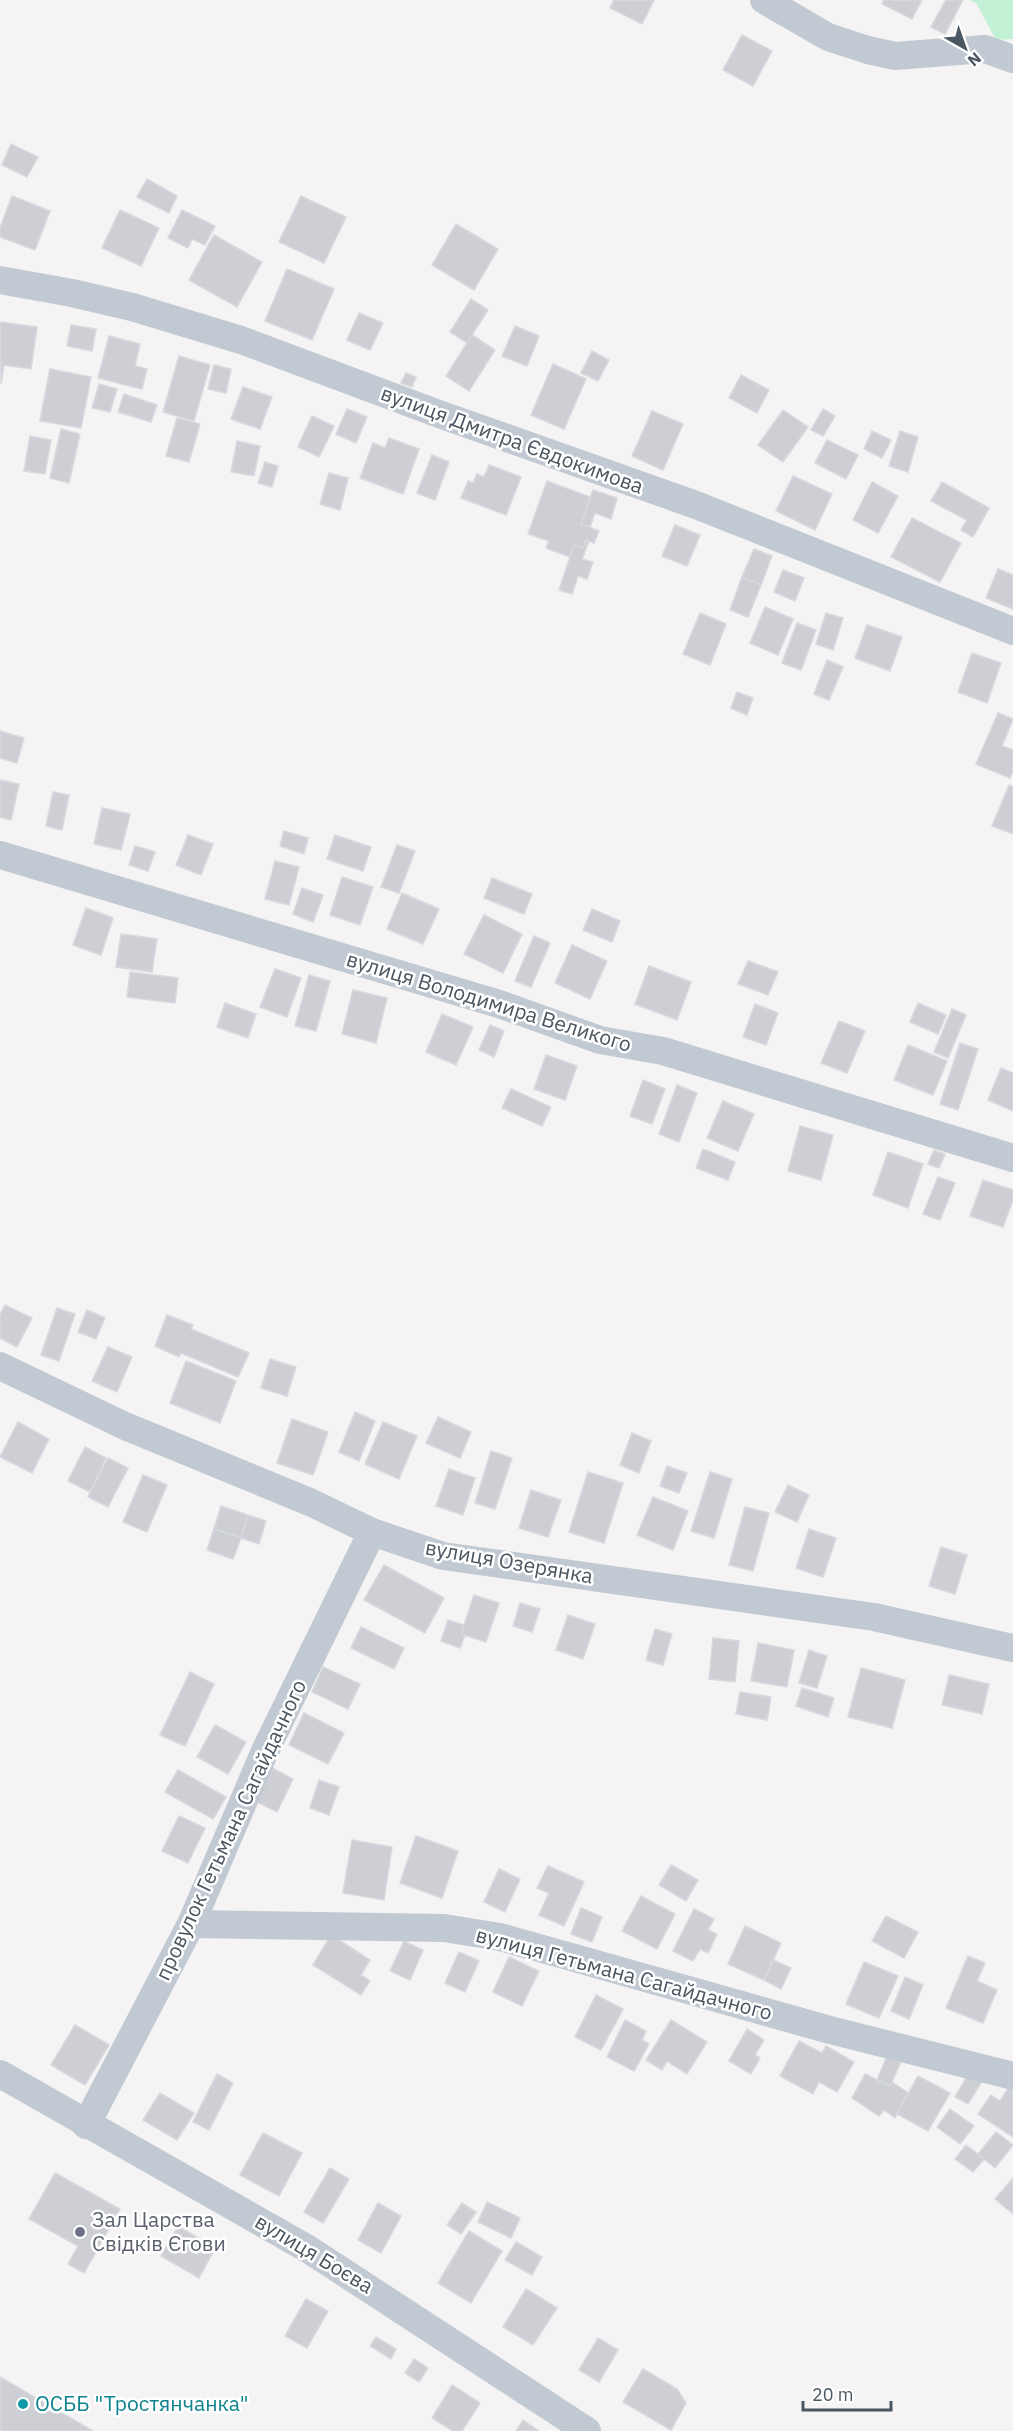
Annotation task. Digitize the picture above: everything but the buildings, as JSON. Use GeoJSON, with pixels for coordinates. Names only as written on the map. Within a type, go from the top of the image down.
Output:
{"type":"FeatureCollection","features":[{"type":"Feature","properties":{"kind":"street"},"geometry":{"type":"LineString","coordinates":[[764,0],[828,37],[868,50],[896,56],[985,49],[1013,59]]}},
{"type":"Feature","properties":{"kind":"street","name":"вулиця Дмитра Євдокимова"},"geometry":{"type":"LineString","coordinates":[[0,280],[72,292],[132,307],[241,340],[439,414],[696,505],[1013,632]]}},
{"type":"Feature","properties":{"kind":"street","name":"вулиця Володимира Великого"},"geometry":{"type":"LineString","coordinates":[[0,855],[488,1001],[600,1040],[663,1051],[1013,1158]]}},
{"type":"Feature","properties":{"kind":"street","name":"вулиця Озерянка"},"geometry":{"type":"LineString","coordinates":[[0,1366],[125,1426],[312,1503],[372,1532],[443,1556],[874,1617],[1013,1648]]}},
{"type":"Feature","properties":{"kind":"street","name":"провулок Гетьмана Сагайдачного"},"geometry":{"type":"LineString","coordinates":[[86,2125],[191,1924],[265,1751],[372,1532]]}},
{"type":"Feature","properties":{"kind":"street","name":"вулиця Гетьмана Сагайдачного"},"geometry":{"type":"LineString","coordinates":[[191,1924],[444,1928],[501,1937],[819,2027],[1013,2076]]}},
{"type":"Feature","properties":{"kind":"street","name":"вулиця Боєва"},"geometry":{"type":"LineString","coordinates":[[0,2074],[86,2125],[308,2249],[587,2431]]}},
{"type":"Feature","properties":{"kind":"green space"},"geometry":{"type":"Polygon","coordinates":[[[969,0],[1013,0],[1013,39],[996,40],[976,3],[969,0]]]}},
{"type":"Feature","properties":{"kind":"place","name":"Зал Царства Свідків Єгови"},"geometry":{"type":"Point","coordinates":[80,2232]}},
{"type":"Feature","properties":{"kind":"place","name":"ОСББ \"Тростянчанка\""},"geometry":{"type":"Point","coordinates":[23,2404]}}]}
